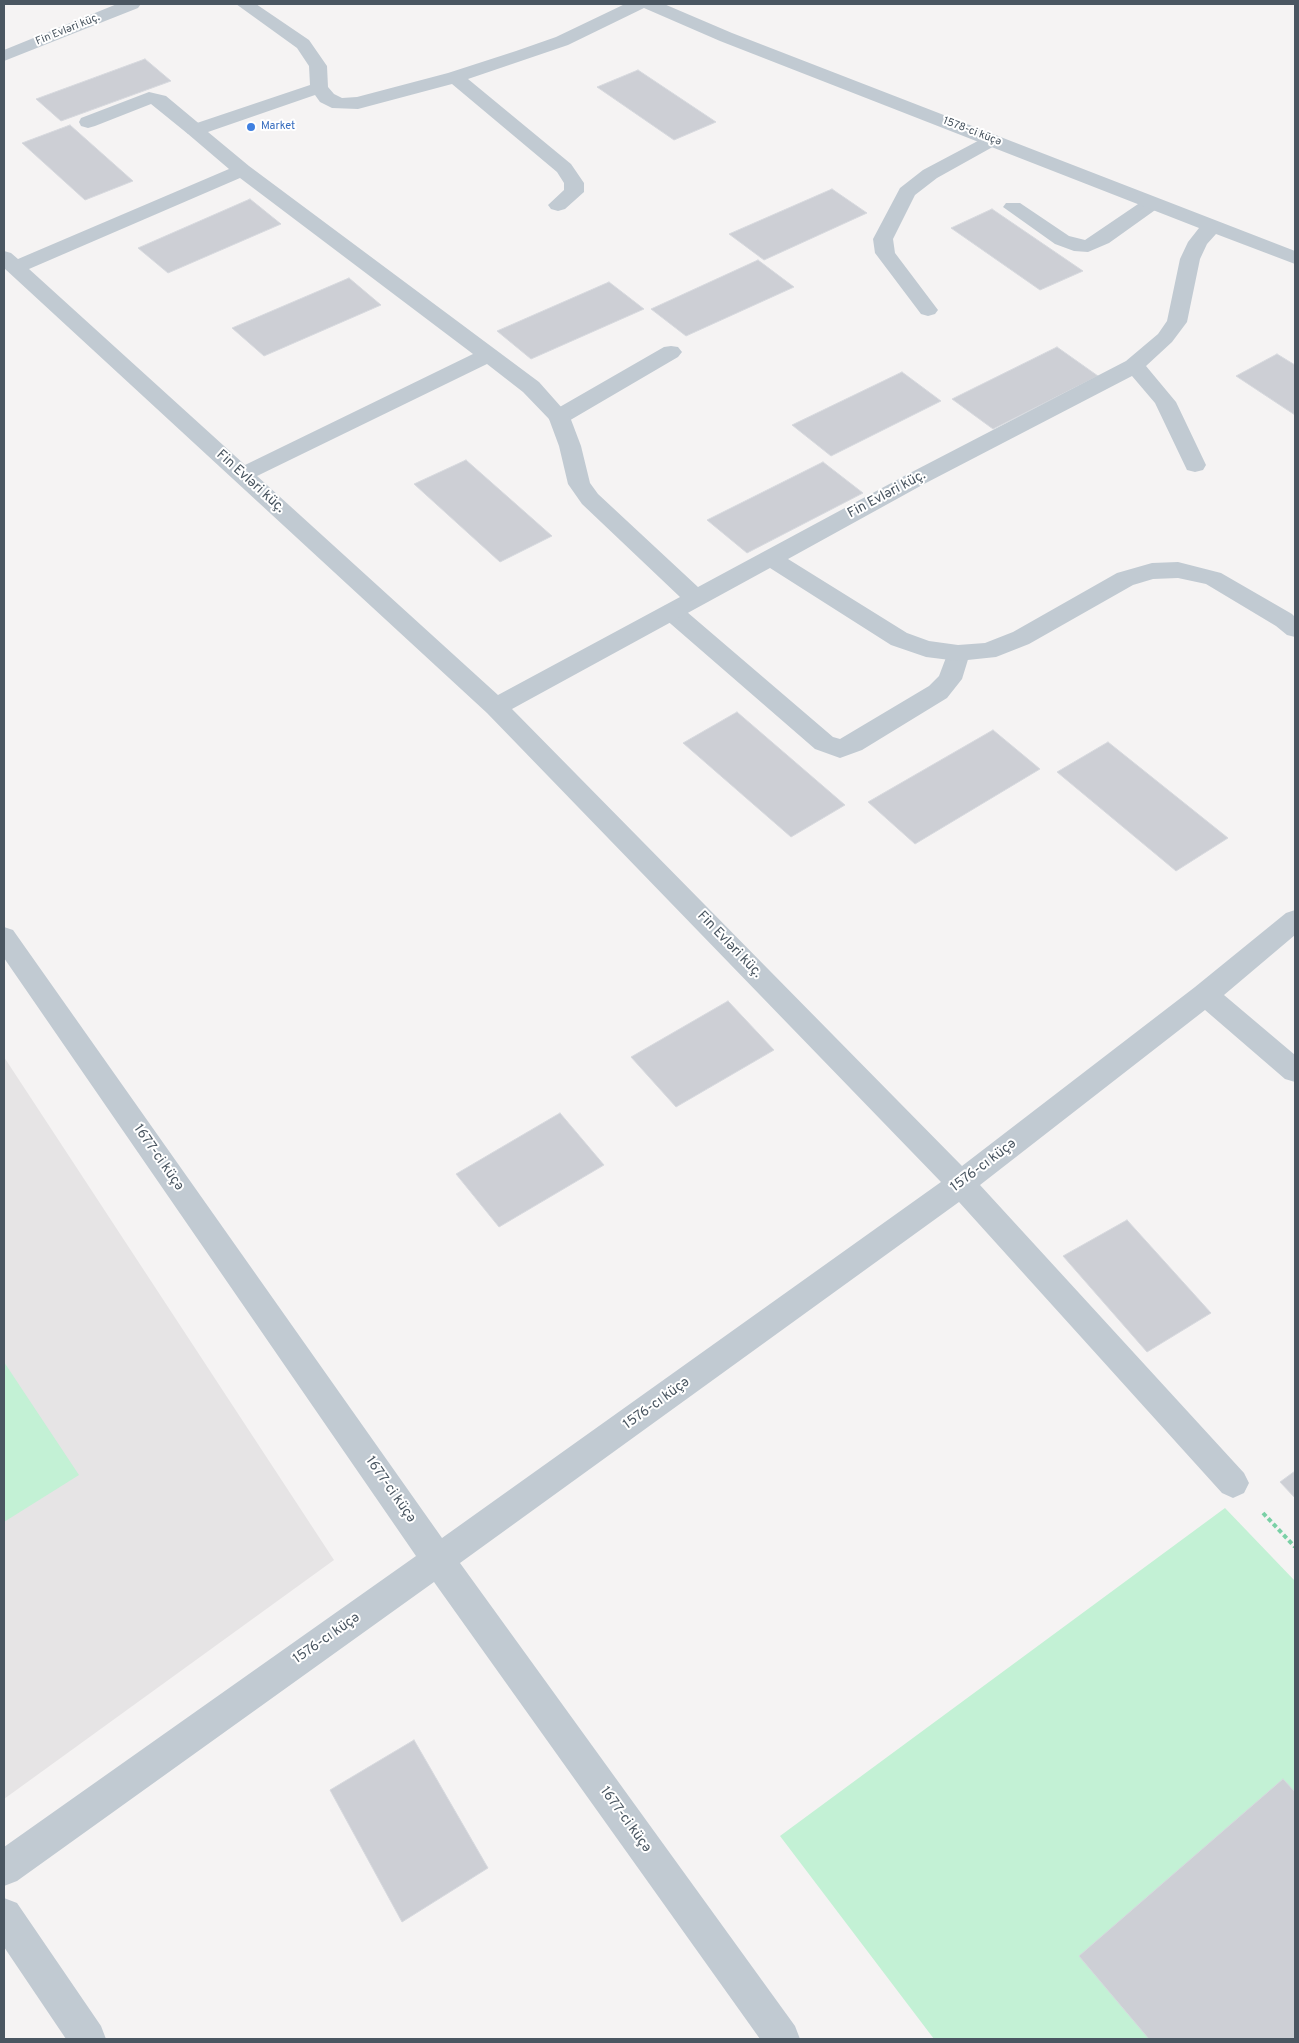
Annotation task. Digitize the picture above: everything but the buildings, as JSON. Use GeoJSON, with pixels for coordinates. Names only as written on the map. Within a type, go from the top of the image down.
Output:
{"type":"FeatureCollection","features":[{"type":"Feature","properties":{"kind":"street","name":"Fin Evləri küç."},"geometry":{"type":"LineString","coordinates":[[4,56],[132,4]]}},
{"type":"Feature","properties":{"kind":"street"},"geometry":{"type":"LineString","coordinates":[[245,4],[302,44],[311,53],[318,66],[319,88],[327,98],[339,104],[358,103],[456,77],[562,41],[639,4]]}},
{"type":"Feature","properties":{"kind":"street","name":"1578-ci küçə"},"geometry":{"type":"LineString","coordinates":[[649,4],[1151,204],[1295,258]]}},
{"type":"Feature","properties":{"kind":"street"},"geometry":{"type":"LineString","coordinates":[[456,77],[564,168],[574,183],[574,192],[558,205]]}},
{"type":"Feature","properties":{"kind":"street"},"geometry":{"type":"LineString","coordinates":[[195,130],[319,88]]}},
{"type":"Feature","properties":{"kind":"street"},"geometry":{"type":"LineString","coordinates":[[88,122],[149,98],[159,100],[242,170],[531,387],[559,418],[570,446],[578,484],[584,492],[696,599]]}},
{"type":"Feature","properties":{"kind":"street"},"geometry":{"type":"LineString","coordinates":[[928,310],[885,253],[883,239],[907,192],[930,174],[991,140]]}},
{"type":"Feature","properties":{"kind":"street"},"geometry":{"type":"LineString","coordinates":[[9,262],[242,170]]}},
{"type":"Feature","properties":{"kind":"street"},"geometry":{"type":"LineString","coordinates":[[1013,207],[1062,240],[1074,245],[1088,246],[1102,239],[1151,204]]}},
{"type":"Feature","properties":{"kind":"street","name":"Fin Evləri küç."},"geometry":{"type":"LineString","coordinates":[[496,707],[770,558],[1134,366],[1165,338],[1177,322],[1190,259],[1198,242],[1211,227]]}},
{"type":"Feature","properties":{"kind":"street","name":"Fin Evləri küç."},"geometry":{"type":"LineString","coordinates":[[9,262],[496,707],[961,1184],[1233,1483]]}},
{"type":"Feature","properties":{"kind":"street"},"geometry":{"type":"LineString","coordinates":[[559,418],[671,352]]}},
{"type":"Feature","properties":{"kind":"street"},"geometry":{"type":"LineString","coordinates":[[242,475],[488,355]]}},
{"type":"Feature","properties":{"kind":"street"},"geometry":{"type":"LineString","coordinates":[[1134,366],[1165,402],[1195,465]]}},
{"type":"Feature","properties":{"kind":"street"},"geometry":{"type":"LineString","coordinates":[[770,558],[899,639],[926,648],[958,653],[988,651],[1021,638],[1125,579],[1152,571],[1178,570],[1214,578],[1284,620],[1295,629]]}},
{"type":"Feature","properties":{"kind":"street"},"geometry":{"type":"LineString","coordinates":[[672,612],[824,743],[840,749],[853,744],[938,692],[950,679],[958,653]]}},
{"type":"Feature","properties":{"kind":"street","name":"1576-cı küçə"},"geometry":{"type":"LineString","coordinates":[[4,1868],[438,1560],[961,1184],[1205,995],[1295,920]]}},
{"type":"Feature","properties":{"kind":"street","name":"1677-ci küçə"},"geometry":{"type":"LineString","coordinates":[[4,937],[438,1560],[782,2039]]}},
{"type":"Feature","properties":{"kind":"street"},"geometry":{"type":"LineString","coordinates":[[1205,995],[1295,1070]]}},
{"type":"Feature","properties":{"kind":"street"},"geometry":{"type":"LineString","coordinates":[[4,1916],[88,2039]]}},
{"type":"Feature","properties":{"kind":"path"},"geometry":{"type":"LineString","coordinates":[[1233,1483],[1295,1547]]}},
{"type":"Feature","properties":{"kind":"shaded area"},"geometry":{"type":"Polygon","coordinates":[[[4,1057],[334,1560],[4,1799],[4,1057]]]}},
{"type":"Feature","properties":{"kind":"green space"},"geometry":{"type":"Polygon","coordinates":[[[4,1362],[79,1475],[4,1522],[4,1362]]]}},
{"type":"Feature","properties":{"kind":"green space"},"geometry":{"type":"Polygon","coordinates":[[[1225,1508],[1295,1581],[1295,2039],[934,2039],[780,1836],[1225,1508]]]}},
{"type":"Feature","properties":{"kind":"place","name":"Market"},"geometry":{"type":"Point","coordinates":[251,127]}}]}
